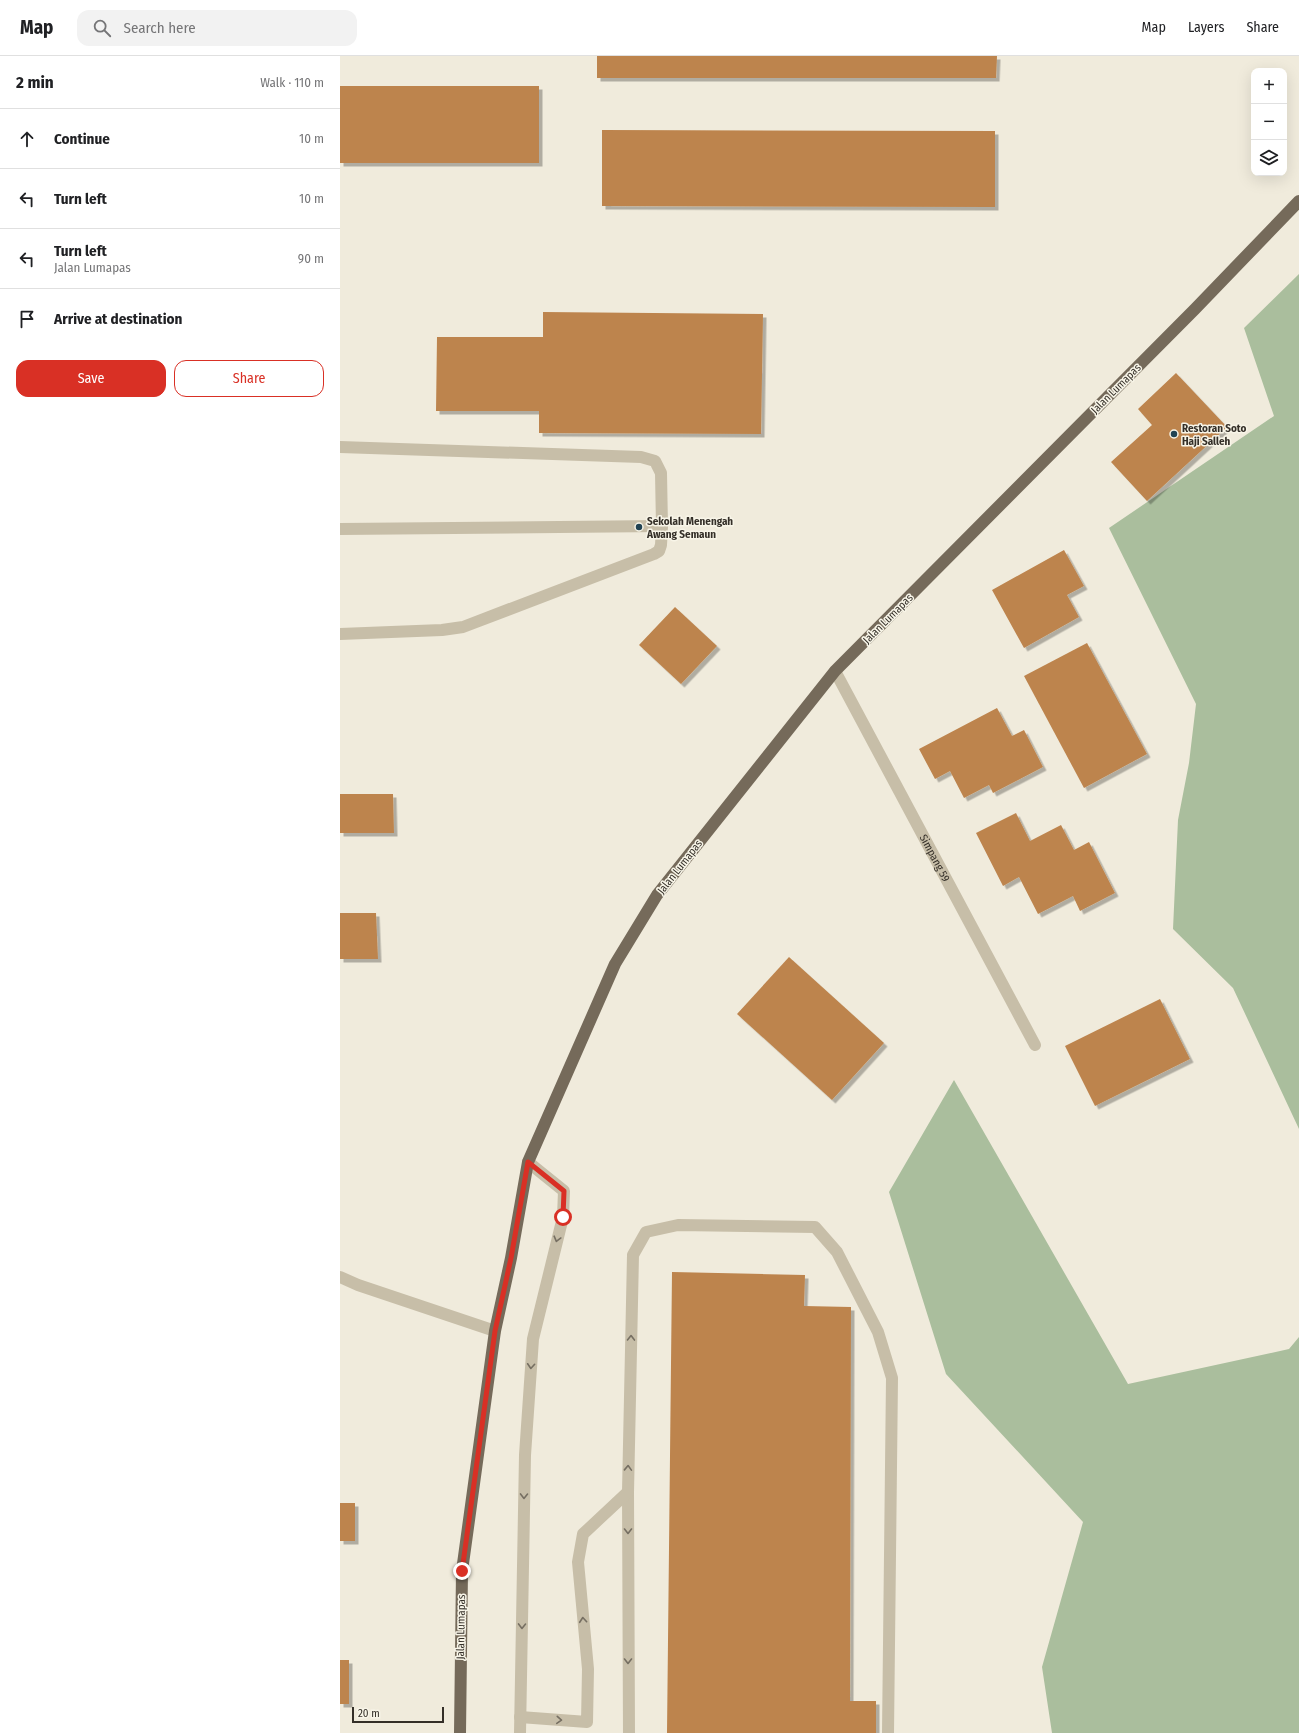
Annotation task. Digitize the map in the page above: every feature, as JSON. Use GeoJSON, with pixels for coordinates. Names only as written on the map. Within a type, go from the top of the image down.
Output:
{"type":"FeatureCollection","features":[{"type":"Feature","properties":{"kind":"main road","name":"Jalan Lumapas"},"geometry":{"type":"LineString","coordinates":[[460,1733],[462,1571],[495,1331],[511,1258],[528,1162],[614,964],[657,895],[835,671],[1196,309],[1299,201]]}},
{"type":"Feature","properties":{"kind":"street"},"geometry":{"type":"LineString","coordinates":[[340,447],[641,457],[655,461],[661,473],[662,526],[661,545],[659,551],[654,554],[470,624],[442,630],[340,634]]}},
{"type":"Feature","properties":{"kind":"street"},"geometry":{"type":"LineString","coordinates":[[340,528],[662,526]]}},
{"type":"Feature","properties":{"kind":"street","name":"Simpang 59"},"geometry":{"type":"LineString","coordinates":[[835,671],[1035,1045]]}},
{"type":"Feature","properties":{"kind":"street"},"geometry":{"type":"LineString","coordinates":[[520,1733],[525,1455],[533,1339],[563,1217],[564,1191],[528,1162]]}},
{"type":"Feature","properties":{"kind":"street"},"geometry":{"type":"LineString","coordinates":[[629,1733],[628,1492],[633,1255],[646,1232],[678,1225],[815,1227],[837,1252],[878,1332],[892,1378],[888,1733]]}},
{"type":"Feature","properties":{"kind":"street"},"geometry":{"type":"LineString","coordinates":[[340,1277],[358,1285],[495,1331]]}},
{"type":"Feature","properties":{"kind":"street"},"geometry":{"type":"LineString","coordinates":[[520,1717],[586,1727],[588,1669],[578,1562],[579,1555],[583,1534],[628,1492]]}},
{"type":"Feature","properties":{"kind":"green space"},"geometry":{"type":"Polygon","coordinates":[[[1299,274],[1299,1129],[1233,988],[1173,929],[1178,820],[1189,763],[1196,704],[1109,528],[1274,416],[1244,328],[1299,274]]]}},
{"type":"Feature","properties":{"kind":"green space"},"geometry":{"type":"Polygon","coordinates":[[[954,1080],[1128,1384],[1289,1349],[1299,1337],[1299,1733],[1052,1733],[1042,1667],[1083,1522],[946,1374],[889,1192],[954,1080]]]}},
{"type":"Feature","properties":{"kind":"building"},"geometry":{"type":"Polygon","coordinates":[[[597,56],[997,56],[996,78],[597,78],[597,56]]]}},
{"type":"Feature","properties":{"kind":"building"},"geometry":{"type":"Polygon","coordinates":[[[340,86],[539,86],[539,163],[340,163],[340,86]]]}},
{"type":"Feature","properties":{"kind":"building"},"geometry":{"type":"Polygon","coordinates":[[[602,130],[995,131],[995,207],[602,206],[602,130]]]}},
{"type":"Feature","properties":{"kind":"building"},"geometry":{"type":"Polygon","coordinates":[[[543,312],[763,314],[761,434],[539,433],[539,411],[436,411],[437,337],[543,337],[543,312]]]}},
{"type":"Feature","properties":{"kind":"building"},"geometry":{"type":"Polygon","coordinates":[[[1176,373],[1227,427],[1147,501],[1111,462],[1152,425],[1138,409],[1176,373]]]}},
{"type":"Feature","properties":{"kind":"building"},"geometry":{"type":"Polygon","coordinates":[[[1064,550],[1084,586],[1067,595],[1079,617],[1024,648],[992,590],[1064,550]]]}},
{"type":"Feature","properties":{"kind":"building"},"geometry":{"type":"Polygon","coordinates":[[[675,607],[717,646],[681,684],[639,645],[675,607]]]}},
{"type":"Feature","properties":{"kind":"building"},"geometry":{"type":"Polygon","coordinates":[[[1087,643],[1147,754],[1084,788],[1024,676],[1087,643]]]}},
{"type":"Feature","properties":{"kind":"building"},"geometry":{"type":"Polygon","coordinates":[[[997,708],[1012,736],[1024,730],[1043,767],[993,793],[989,785],[964,798],[950,771],[935,779],[919,749],[997,708]]]}},
{"type":"Feature","properties":{"kind":"building"},"geometry":{"type":"Polygon","coordinates":[[[340,794],[393,794],[394,833],[340,833],[340,794]]]}},
{"type":"Feature","properties":{"kind":"building"},"geometry":{"type":"Polygon","coordinates":[[[1016,813],[1030,841],[1061,825],[1074,850],[1089,842],[1115,893],[1080,911],[1073,896],[1038,914],[1019,877],[1003,886],[976,833],[1016,813]]]}},
{"type":"Feature","properties":{"kind":"building"},"geometry":{"type":"Polygon","coordinates":[[[340,913],[376,913],[378,959],[340,959],[340,913]]]}},
{"type":"Feature","properties":{"kind":"building"},"geometry":{"type":"Polygon","coordinates":[[[789,957],[884,1043],[832,1100],[737,1014],[789,957]]]}},
{"type":"Feature","properties":{"kind":"building"},"geometry":{"type":"Polygon","coordinates":[[[1160,999],[1190,1059],[1095,1106],[1065,1046],[1160,999]]]}},
{"type":"Feature","properties":{"kind":"building"},"geometry":{"type":"Polygon","coordinates":[[[672,1272],[805,1275],[804,1306],[851,1307],[850,1701],[876,1701],[876,1733],[667,1733],[672,1272]]]}},
{"type":"Feature","properties":{"kind":"building"},"geometry":{"type":"Polygon","coordinates":[[[340,1503],[355,1503],[355,1541],[340,1541],[340,1503]]]}},
{"type":"Feature","properties":{"kind":"building"},"geometry":{"type":"Polygon","coordinates":[[[340,1660],[349,1660],[349,1704],[340,1704],[340,1660]]]}},
{"type":"Feature","properties":{"kind":"place","name":"Restoran Soto Haji Salleh"},"geometry":{"type":"Point","coordinates":[1174,434]}},
{"type":"Feature","properties":{"kind":"place","name":"Sekolah Menengah Awang Semaun"},"geometry":{"type":"Point","coordinates":[639,527]}},
{"type":"Feature","properties":{"kind":"route"},"geometry":{"type":"LineString","coordinates":[[462,1571],[495,1331],[511,1258],[528,1162],[564,1191],[563,1217]]}}]}
